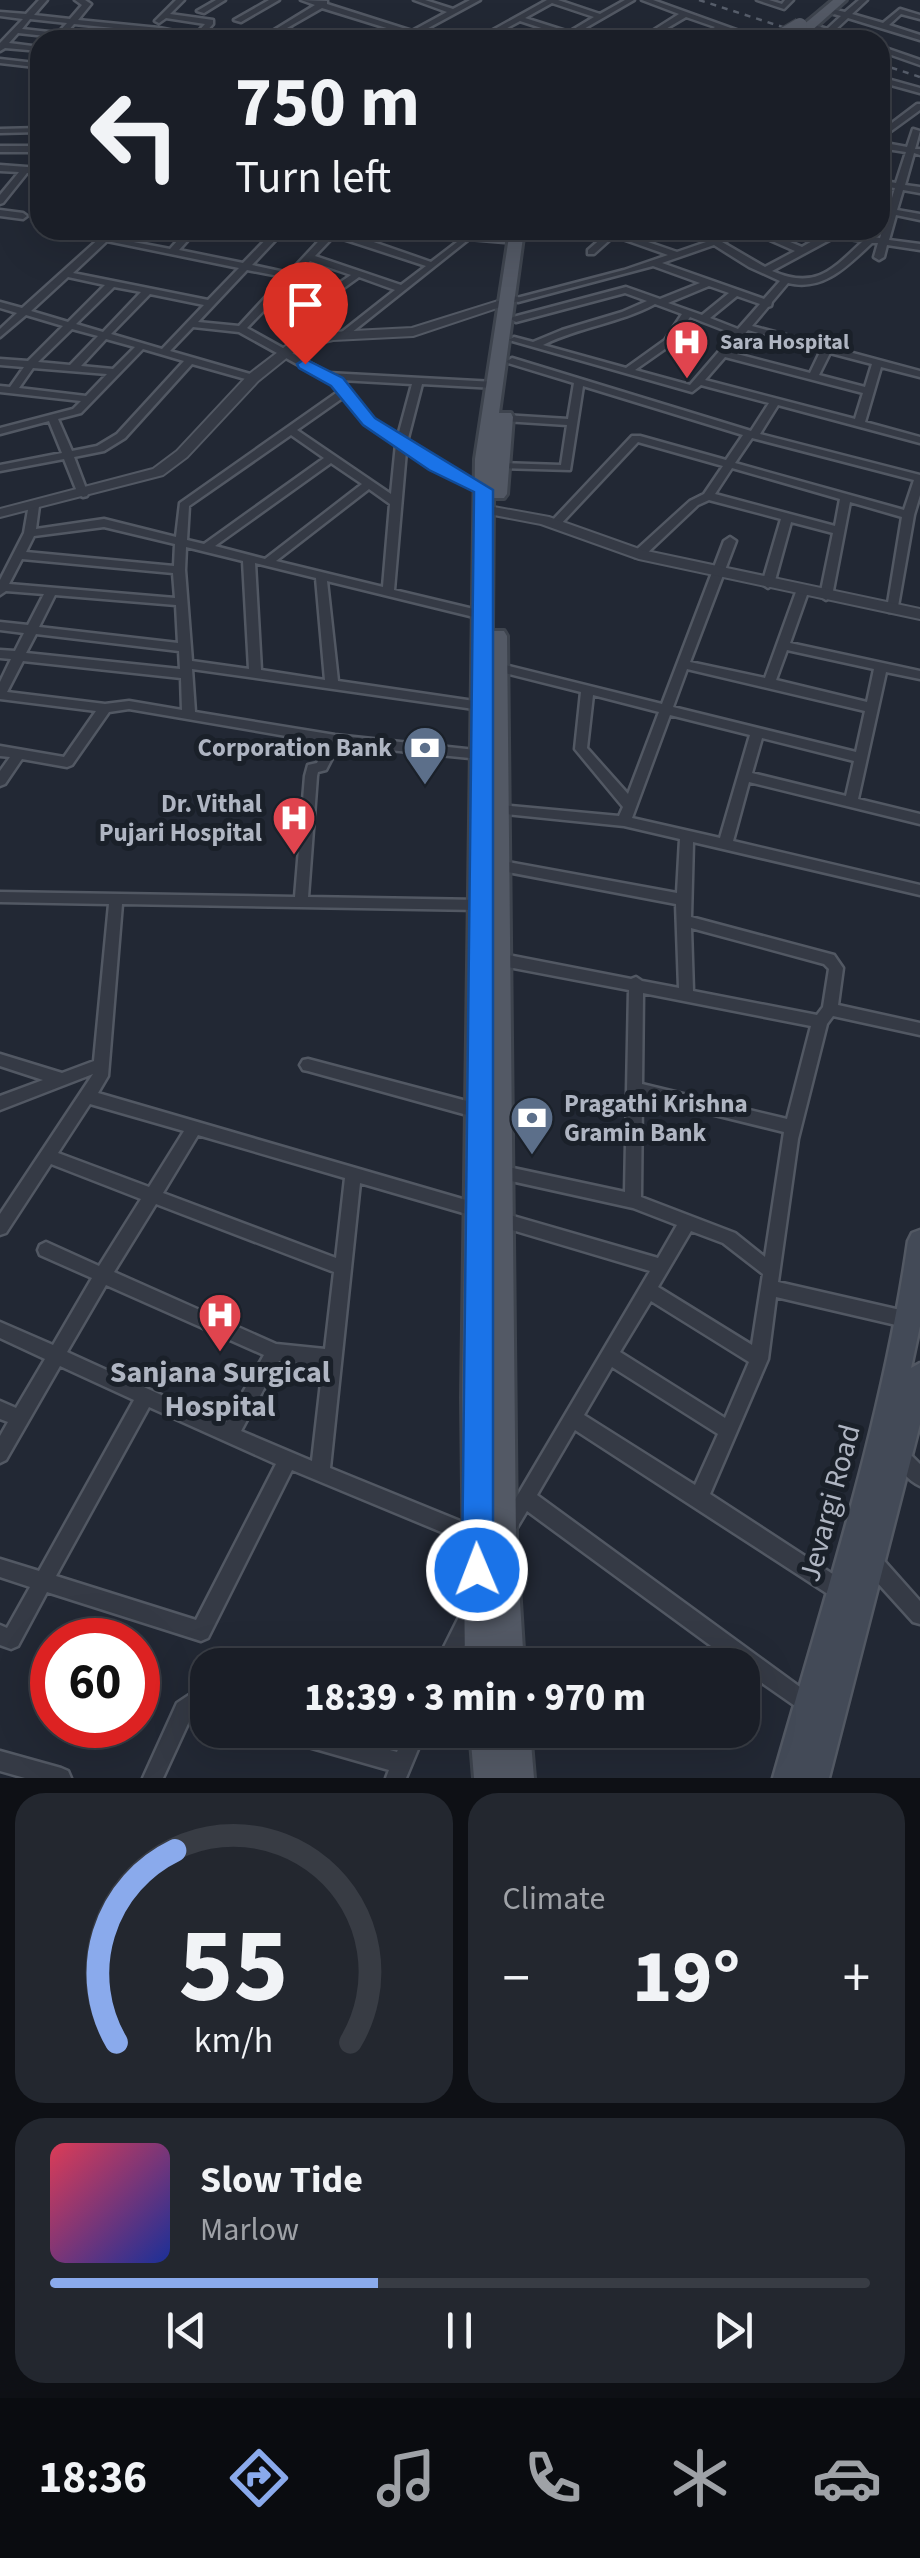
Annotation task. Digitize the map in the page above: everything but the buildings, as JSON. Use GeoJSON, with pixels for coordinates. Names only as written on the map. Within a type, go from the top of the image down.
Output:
{"type":"FeatureCollection","features":[{"type":"Feature","properties":{"kind":"main road"},"geometry":{"type":"LineString","coordinates":[[800,30],[840,0]]}},
{"type":"Feature","properties":{"kind":"main road"},"geometry":{"type":"LineString","coordinates":[[507,1648],[488,1215],[478,1110],[479,905],[497,666],[488,502],[499,466],[517,328],[521,240]]}},
{"type":"Feature","properties":{"kind":"main road"},"geometry":{"type":"LineString","coordinates":[[480,1648],[476,1539],[488,1215],[499,1172],[497,865],[480,754],[482,615],[495,385],[517,328]]}},
{"type":"Feature","properties":{"kind":"main road","name":"Jevargi Road"},"geometry":{"type":"LineString","coordinates":[[788,1778],[841,1591],[909,1320],[920,1240]]}},
{"type":"Feature","properties":{"kind":"main road"},"geometry":{"type":"LineString","coordinates":[[814,1778],[872,1562],[910,1467],[920,1375]]}},
{"type":"Feature","properties":{"kind":"main road"},"geometry":{"type":"LineString","coordinates":[[488,1748],[490,1778]]}},
{"type":"Feature","properties":{"kind":"main road"},"geometry":{"type":"LineString","coordinates":[[516,1748],[518,1778]]}},
{"type":"Feature","properties":{"kind":"street"},"geometry":{"type":"LineString","coordinates":[[0,12],[10,0]]}},
{"type":"Feature","properties":{"kind":"street"},"geometry":{"type":"LineString","coordinates":[[2,47],[43,0]]}},
{"type":"Feature","properties":{"kind":"street"},"geometry":{"type":"LineString","coordinates":[[0,12],[156,30],[180,0]]}},
{"type":"Feature","properties":{"kind":"street"},"geometry":{"type":"LineString","coordinates":[[201,11],[221,0]]}},
{"type":"Feature","properties":{"kind":"street"},"geometry":{"type":"LineString","coordinates":[[238,20],[275,0]]}},
{"type":"Feature","properties":{"kind":"street"},"geometry":{"type":"LineString","coordinates":[[305,0],[332,3],[405,30]]}},
{"type":"Feature","properties":{"kind":"street"},"geometry":{"type":"LineString","coordinates":[[418,0],[454,12]]}},
{"type":"Feature","properties":{"kind":"street"},"geometry":{"type":"LineString","coordinates":[[419,30],[476,0]]}},
{"type":"Feature","properties":{"kind":"street"},"geometry":{"type":"LineString","coordinates":[[497,30],[552,0],[601,16]]}},
{"type":"Feature","properties":{"kind":"street"},"geometry":{"type":"LineString","coordinates":[[577,30],[630,0]]}},
{"type":"Feature","properties":{"kind":"street"},"geometry":{"type":"LineString","coordinates":[[646,0],[732,30]]}},
{"type":"Feature","properties":{"kind":"street"},"geometry":{"type":"LineString","coordinates":[[761,0],[784,7],[789,0]]}},
{"type":"Feature","properties":{"kind":"street"},"geometry":{"type":"LineString","coordinates":[[830,30],[863,0]]}},
{"type":"Feature","properties":{"kind":"street"},"geometry":{"type":"LineString","coordinates":[[884,26],[906,0]]}},
{"type":"Feature","properties":{"kind":"street"},"geometry":{"type":"LineString","coordinates":[[64,30],[87,1]]}},
{"type":"Feature","properties":{"kind":"street"},"geometry":{"type":"LineString","coordinates":[[282,29],[332,3]]}},
{"type":"Feature","properties":{"kind":"street"},"geometry":{"type":"LineString","coordinates":[[831,5],[848,16],[920,38]]}},
{"type":"Feature","properties":{"kind":"street"},"geometry":{"type":"LineString","coordinates":[[900,11],[920,17]]}},
{"type":"Feature","properties":{"kind":"street"},"geometry":{"type":"LineString","coordinates":[[659,30],[685,14]]}},
{"type":"Feature","properties":{"kind":"street"},"geometry":{"type":"LineString","coordinates":[[164,16],[210,22],[203,30]]}},
{"type":"Feature","properties":{"kind":"street"},"geometry":{"type":"LineString","coordinates":[[519,18],[554,30]]}},
{"type":"Feature","properties":{"kind":"street"},"geometry":{"type":"LineString","coordinates":[[108,30],[113,24]]}},
{"type":"Feature","properties":{"kind":"street"},"geometry":{"type":"LineString","coordinates":[[715,30],[721,26]]}},
{"type":"Feature","properties":{"kind":"street"},"geometry":{"type":"LineString","coordinates":[[806,27],[823,30]]}},
{"type":"Feature","properties":{"kind":"street"},"geometry":{"type":"LineString","coordinates":[[15,30],[30,32]]}},
{"type":"Feature","properties":{"kind":"street"},"geometry":{"type":"LineString","coordinates":[[2,47],[30,48]]}},
{"type":"Feature","properties":{"kind":"street"},"geometry":{"type":"LineString","coordinates":[[890,52],[920,62]]}},
{"type":"Feature","properties":{"kind":"street"},"geometry":{"type":"LineString","coordinates":[[0,60],[30,62]]}},
{"type":"Feature","properties":{"kind":"street"},"geometry":{"type":"LineString","coordinates":[[890,82],[920,92]]}},
{"type":"Feature","properties":{"kind":"street"},"geometry":{"type":"LineString","coordinates":[[892,126],[918,109]]}},
{"type":"Feature","properties":{"kind":"street"},"geometry":{"type":"LineString","coordinates":[[890,216],[898,186],[915,151],[918,131],[892,126]]}},
{"type":"Feature","properties":{"kind":"street"},"geometry":{"type":"LineString","coordinates":[[0,131],[30,130]]}},
{"type":"Feature","properties":{"kind":"street"},"geometry":{"type":"LineString","coordinates":[[890,147],[915,151]]}},
{"type":"Feature","properties":{"kind":"street"},"geometry":{"type":"LineString","coordinates":[[0,149],[30,148]]}},
{"type":"Feature","properties":{"kind":"street"},"geometry":{"type":"LineString","coordinates":[[0,168],[30,170]]}},
{"type":"Feature","properties":{"kind":"street"},"geometry":{"type":"LineString","coordinates":[[0,201],[25,170]]}},
{"type":"Feature","properties":{"kind":"street"},"geometry":{"type":"LineString","coordinates":[[890,185],[920,190]]}},
{"type":"Feature","properties":{"kind":"street"},"geometry":{"type":"LineString","coordinates":[[891,212],[920,217]]}},
{"type":"Feature","properties":{"kind":"street"},"geometry":{"type":"LineString","coordinates":[[0,213],[23,216]]}},
{"type":"Feature","properties":{"kind":"street"},"geometry":{"type":"LineString","coordinates":[[0,334],[103,240]]}},
{"type":"Feature","properties":{"kind":"street"},"geometry":{"type":"LineString","coordinates":[[130,240],[289,278],[328,296]]}},
{"type":"Feature","properties":{"kind":"street"},"geometry":{"type":"LineString","coordinates":[[172,252],[183,240]]}},
{"type":"Feature","properties":{"kind":"street"},"geometry":{"type":"LineString","coordinates":[[165,351],[270,240]]}},
{"type":"Feature","properties":{"kind":"street"},"geometry":{"type":"LineString","coordinates":[[241,329],[325,240]]}},
{"type":"Feature","properties":{"kind":"street"},"geometry":{"type":"LineString","coordinates":[[359,240],[432,265]]}},
{"type":"Feature","properties":{"kind":"street"},"geometry":{"type":"LineString","coordinates":[[338,336],[465,240]]}},
{"type":"Feature","properties":{"kind":"street"},"geometry":{"type":"LineString","coordinates":[[591,252],[605,240]]}},
{"type":"Feature","properties":{"kind":"street"},"geometry":{"type":"LineString","coordinates":[[637,240],[677,255]]}},
{"type":"Feature","properties":{"kind":"street"},"geometry":{"type":"LineString","coordinates":[[517,328],[652,263],[721,240]]}},
{"type":"Feature","properties":{"kind":"street"},"geometry":{"type":"LineString","coordinates":[[775,240],[803,252]]}},
{"type":"Feature","properties":{"kind":"street"},"geometry":{"type":"LineString","coordinates":[[767,270],[822,240]]}},
{"type":"Feature","properties":{"kind":"street"},"geometry":{"type":"LineString","coordinates":[[715,242],[785,281],[820,280],[870,240]]}},
{"type":"Feature","properties":{"kind":"street"},"geometry":{"type":"LineString","coordinates":[[877,240],[920,247]]}},
{"type":"Feature","properties":{"kind":"street"},"geometry":{"type":"LineString","coordinates":[[879,257],[883,241]]}},
{"type":"Feature","properties":{"kind":"street"},"geometry":{"type":"LineString","coordinates":[[309,257],[402,289]]}},
{"type":"Feature","properties":{"kind":"street"},"geometry":{"type":"LineString","coordinates":[[652,263],[768,304]]}},
{"type":"Feature","properties":{"kind":"street"},"geometry":{"type":"LineString","coordinates":[[66,274],[209,303]]}},
{"type":"Feature","properties":{"kind":"street"},"geometry":{"type":"LineString","coordinates":[[299,316],[358,274]]}},
{"type":"Feature","properties":{"kind":"street"},"geometry":{"type":"LineString","coordinates":[[678,413],[695,385],[785,281]]}},
{"type":"Feature","properties":{"kind":"street"},"geometry":{"type":"LineString","coordinates":[[0,513],[148,477],[172,463],[253,378],[284,352],[338,336],[517,328],[559,333],[630,315],[708,282]]}},
{"type":"Feature","properties":{"kind":"street"},"geometry":{"type":"LineString","coordinates":[[6,390],[112,284]]}},
{"type":"Feature","properties":{"kind":"street"},"geometry":{"type":"LineString","coordinates":[[517,328],[626,290],[703,319],[920,374]]}},
{"type":"Feature","properties":{"kind":"street"},"geometry":{"type":"LineString","coordinates":[[72,368],[147,291]]}},
{"type":"Feature","properties":{"kind":"street"},"geometry":{"type":"LineString","coordinates":[[703,319],[736,292]]}},
{"type":"Feature","properties":{"kind":"street"},"geometry":{"type":"LineString","coordinates":[[269,299],[338,336]]}},
{"type":"Feature","properties":{"kind":"street"},"geometry":{"type":"LineString","coordinates":[[0,306],[253,378]]}},
{"type":"Feature","properties":{"kind":"street"},"geometry":{"type":"LineString","coordinates":[[628,370],[669,342],[688,314]]}},
{"type":"Feature","properties":{"kind":"street"},"geometry":{"type":"LineString","coordinates":[[190,324],[241,329],[326,376],[369,422],[488,502],[639,554],[802,592],[920,614]]}},
{"type":"Feature","properties":{"kind":"street"},"geometry":{"type":"LineString","coordinates":[[517,328],[628,370],[919,437]]}},
{"type":"Feature","properties":{"kind":"street"},"geometry":{"type":"LineString","coordinates":[[517,328],[579,382],[751,435],[920,478],[908,515],[893,608]]}},
{"type":"Feature","properties":{"kind":"street"},"geometry":{"type":"LineString","coordinates":[[0,431],[77,411],[142,344]]}},
{"type":"Feature","properties":{"kind":"street"},"geometry":{"type":"LineString","coordinates":[[812,376],[827,349]]}},
{"type":"Feature","properties":{"kind":"street"},"geometry":{"type":"LineString","coordinates":[[722,352],[869,391]]}},
{"type":"Feature","properties":{"kind":"street"},"geometry":{"type":"LineString","coordinates":[[0,468],[100,449],[121,436],[191,359]]}},
{"type":"Feature","properties":{"kind":"street"},"geometry":{"type":"LineString","coordinates":[[0,362],[116,372]]}},
{"type":"Feature","properties":{"kind":"street"},"geometry":{"type":"LineString","coordinates":[[859,424],[877,362]]}},
{"type":"Feature","properties":{"kind":"street"},"geometry":{"type":"LineString","coordinates":[[326,376],[495,385]]}},
{"type":"Feature","properties":{"kind":"street"},"geometry":{"type":"LineString","coordinates":[[388,592],[401,443],[418,381]]}},
{"type":"Feature","properties":{"kind":"street"},"geometry":{"type":"LineString","coordinates":[[499,466],[566,468],[579,382]]}},
{"type":"Feature","properties":{"kind":"street"},"geometry":{"type":"LineString","coordinates":[[6,390],[89,399]]}},
{"type":"Feature","properties":{"kind":"street"},"geometry":{"type":"LineString","coordinates":[[189,715],[179,570],[184,506],[344,392]]}},
{"type":"Feature","properties":{"kind":"street"},"geometry":{"type":"LineString","coordinates":[[639,554],[708,496],[727,463],[775,402]]}},
{"type":"Feature","properties":{"kind":"street"},"geometry":{"type":"LineString","coordinates":[[505,418],[574,422]]}},
{"type":"Feature","properties":{"kind":"street"},"geometry":{"type":"LineString","coordinates":[[54,420],[83,494]]}},
{"type":"Feature","properties":{"kind":"street"},"geometry":{"type":"LineString","coordinates":[[291,430],[396,503]]}},
{"type":"Feature","properties":{"kind":"street"},"geometry":{"type":"LineString","coordinates":[[554,524],[636,438],[908,515]]}},
{"type":"Feature","properties":{"kind":"street"},"geometry":{"type":"LineString","coordinates":[[207,547],[331,458]]}},
{"type":"Feature","properties":{"kind":"street"},"geometry":{"type":"LineString","coordinates":[[268,562],[369,484]]}},
{"type":"Feature","properties":{"kind":"street"},"geometry":{"type":"LineString","coordinates":[[708,496],[839,531]]}},
{"type":"Feature","properties":{"kind":"street"},"geometry":{"type":"LineString","coordinates":[[826,596],[846,497]]}},
{"type":"Feature","properties":{"kind":"street"},"geometry":{"type":"LineString","coordinates":[[32,506],[30,533],[5,571],[1,589],[182,602]]}},
{"type":"Feature","properties":{"kind":"street"},"geometry":{"type":"LineString","coordinates":[[768,584],[787,517]]}},
{"type":"Feature","properties":{"kind":"street"},"geometry":{"type":"LineString","coordinates":[[30,533],[104,524],[181,539],[482,615]]}},
{"type":"Feature","properties":{"kind":"street"},"geometry":{"type":"LineString","coordinates":[[627,813],[730,541]]}},
{"type":"Feature","properties":{"kind":"street"},"geometry":{"type":"LineString","coordinates":[[19,555],[179,570]]}},
{"type":"Feature","properties":{"kind":"street"},"geometry":{"type":"LineString","coordinates":[[249,558],[255,674]]}},
{"type":"Feature","properties":{"kind":"street"},"geometry":{"type":"LineString","coordinates":[[321,576],[332,685]]}},
{"type":"Feature","properties":{"kind":"street"},"geometry":{"type":"LineString","coordinates":[[51,591],[22,657],[0,695],[105,708],[129,705],[334,740],[480,754]]}},
{"type":"Feature","properties":{"kind":"street"},"geometry":{"type":"LineString","coordinates":[[769,683],[802,592]]}},
{"type":"Feature","properties":{"kind":"street"},"geometry":{"type":"LineString","coordinates":[[0,626],[185,648]]}},
{"type":"Feature","properties":{"kind":"street"},"geometry":{"type":"LineString","coordinates":[[782,645],[920,675]]}},
{"type":"Feature","properties":{"kind":"street"},"geometry":{"type":"LineString","coordinates":[[0,654],[255,674],[480,706]]}},
{"type":"Feature","properties":{"kind":"street"},"geometry":{"type":"LineString","coordinates":[[682,664],[872,708]]}},
{"type":"Feature","properties":{"kind":"street"},"geometry":{"type":"LineString","coordinates":[[497,666],[861,758]]}},
{"type":"Feature","properties":{"kind":"street"},"geometry":{"type":"LineString","coordinates":[[851,802],[881,667]]}},
{"type":"Feature","properties":{"kind":"street"},"geometry":{"type":"LineString","coordinates":[[588,689],[581,748],[627,813]]}},
{"type":"Feature","properties":{"kind":"street"},"geometry":{"type":"LineString","coordinates":[[0,751],[66,762],[105,708]]}},
{"type":"Feature","properties":{"kind":"street"},"geometry":{"type":"LineString","coordinates":[[726,844],[757,732]]}},
{"type":"Feature","properties":{"kind":"street"},"geometry":{"type":"LineString","coordinates":[[301,902],[311,776],[313,768],[321,767],[334,740]]}},
{"type":"Feature","properties":{"kind":"street"},"geometry":{"type":"LineString","coordinates":[[0,781],[19,754]]}},
{"type":"Feature","properties":{"kind":"street"},"geometry":{"type":"LineString","coordinates":[[745,776],[920,819]]}},
{"type":"Feature","properties":{"kind":"street"},"geometry":{"type":"LineString","coordinates":[[488,809],[627,813],[687,835],[920,890]]}},
{"type":"Feature","properties":{"kind":"street"},"geometry":{"type":"LineString","coordinates":[[686,993],[683,900],[687,835]]}},
{"type":"Feature","properties":{"kind":"street"},"geometry":{"type":"LineString","coordinates":[[497,865],[683,900]]}},
{"type":"Feature","properties":{"kind":"street"},"geometry":{"type":"LineString","coordinates":[[0,897],[479,905]]}},
{"type":"Feature","properties":{"kind":"street"},"geometry":{"type":"LineString","coordinates":[[0,1228],[100,1076],[116,898]]}},
{"type":"Feature","properties":{"kind":"street"},"geometry":{"type":"LineString","coordinates":[[684,921],[830,958],[836,968],[793,1127],[758,1358],[699,1498]]}},
{"type":"Feature","properties":{"kind":"street"},"geometry":{"type":"LineString","coordinates":[[498,959],[920,1029]]}},
{"type":"Feature","properties":{"kind":"street"},"geometry":{"type":"LineString","coordinates":[[633,1201],[636,983]]}},
{"type":"Feature","properties":{"kind":"street"},"geometry":{"type":"LineString","coordinates":[[0,1060],[62,1080]]}},
{"type":"Feature","properties":{"kind":"street"},"geometry":{"type":"LineString","coordinates":[[0,1103],[100,1065]]}},
{"type":"Feature","properties":{"kind":"street"},"geometry":{"type":"LineString","coordinates":[[308,1066],[478,1110]]}},
{"type":"Feature","properties":{"kind":"street"},"geometry":{"type":"LineString","coordinates":[[634,1090],[793,1127]]}},
{"type":"Feature","properties":{"kind":"street"},"geometry":{"type":"LineString","coordinates":[[87,1096],[662,1267]]}},
{"type":"Feature","properties":{"kind":"street"},"geometry":{"type":"LineString","coordinates":[[0,1454],[102,1276],[196,1128]]}},
{"type":"Feature","properties":{"kind":"street"},"geometry":{"type":"LineString","coordinates":[[48,1156],[343,1268]]}},
{"type":"Feature","properties":{"kind":"street"},"geometry":{"type":"LineString","coordinates":[[499,1172],[633,1201],[728,1238],[770,1279],[909,1320]]}},
{"type":"Feature","properties":{"kind":"street"},"geometry":{"type":"LineString","coordinates":[[320,1473],[353,1174]]}},
{"type":"Feature","properties":{"kind":"street"},"geometry":{"type":"LineString","coordinates":[[0,1330],[229,1435],[476,1539],[501,1539],[688,1222]]}},
{"type":"Feature","properties":{"kind":"street"},"geometry":{"type":"LineString","coordinates":[[46,1250],[274,1352],[333,1358]]}},
{"type":"Feature","properties":{"kind":"street"},"geometry":{"type":"LineString","coordinates":[[648,1290],[758,1358]]}},
{"type":"Feature","properties":{"kind":"street"},"geometry":{"type":"LineString","coordinates":[[229,1435],[274,1352]]}},
{"type":"Feature","properties":{"kind":"street"},"geometry":{"type":"LineString","coordinates":[[609,1355],[728,1430]]}},
{"type":"Feature","properties":{"kind":"street"},"geometry":{"type":"LineString","coordinates":[[0,1635],[11,1639],[146,1396]]}},
{"type":"Feature","properties":{"kind":"street"},"geometry":{"type":"LineString","coordinates":[[0,1410],[20,1418]]}},
{"type":"Feature","properties":{"kind":"street"},"geometry":{"type":"LineString","coordinates":[[572,1418],[841,1591]]}},
{"type":"Feature","properties":{"kind":"street"},"geometry":{"type":"LineString","coordinates":[[0,1568],[201,1631],[288,1459]]}},
{"type":"Feature","properties":{"kind":"street"},"geometry":{"type":"LineString","coordinates":[[525,1498],[808,1705]]}},
{"type":"Feature","properties":{"kind":"street"},"geometry":{"type":"LineString","coordinates":[[872,1562],[920,1615]]}},
{"type":"Feature","properties":{"kind":"street"},"geometry":{"type":"LineString","coordinates":[[454,1648],[478,1600]]}},
{"type":"Feature","properties":{"kind":"street"},"geometry":{"type":"LineString","coordinates":[[153,1778],[184,1710],[190,1705]]}},
{"type":"Feature","properties":{"kind":"street"},"geometry":{"type":"LineString","coordinates":[[334,1748],[399,1771]]}},
{"type":"Feature","properties":{"kind":"street"},"geometry":{"type":"LineString","coordinates":[[0,1761],[61,1778]]}},
{"type":"Feature","properties":{"kind":"railway"},"geometry":{"type":"LineString","coordinates":[[699,0],[792,30]]}},
{"type":"Feature","properties":{"kind":"railway"},"geometry":{"type":"LineString","coordinates":[[890,67],[920,77]]}},
{"type":"Feature","properties":{"kind":"place","name":"Sara Hospital"},"geometry":{"type":"Point","coordinates":[687,380]}},
{"type":"Feature","properties":{"kind":"place","name":"Corporation Bank"},"geometry":{"type":"Point","coordinates":[425,786]}},
{"type":"Feature","properties":{"kind":"place","name":"Dr. Vithal Pujari Hospital"},"geometry":{"type":"Point","coordinates":[294,856]}},
{"type":"Feature","properties":{"kind":"place","name":"Pragathi Krishna Gramin Bank"},"geometry":{"type":"Point","coordinates":[532,1156]}},
{"type":"Feature","properties":{"kind":"place","name":"Sanjana Surgical Hospital"},"geometry":{"type":"Point","coordinates":[220,1353]}},
{"type":"Feature","properties":{"kind":"route"},"geometry":{"type":"LineString","coordinates":[[305,364],[337,382],[369,422],[435,466],[484,490],[477,1570]]}}]}
